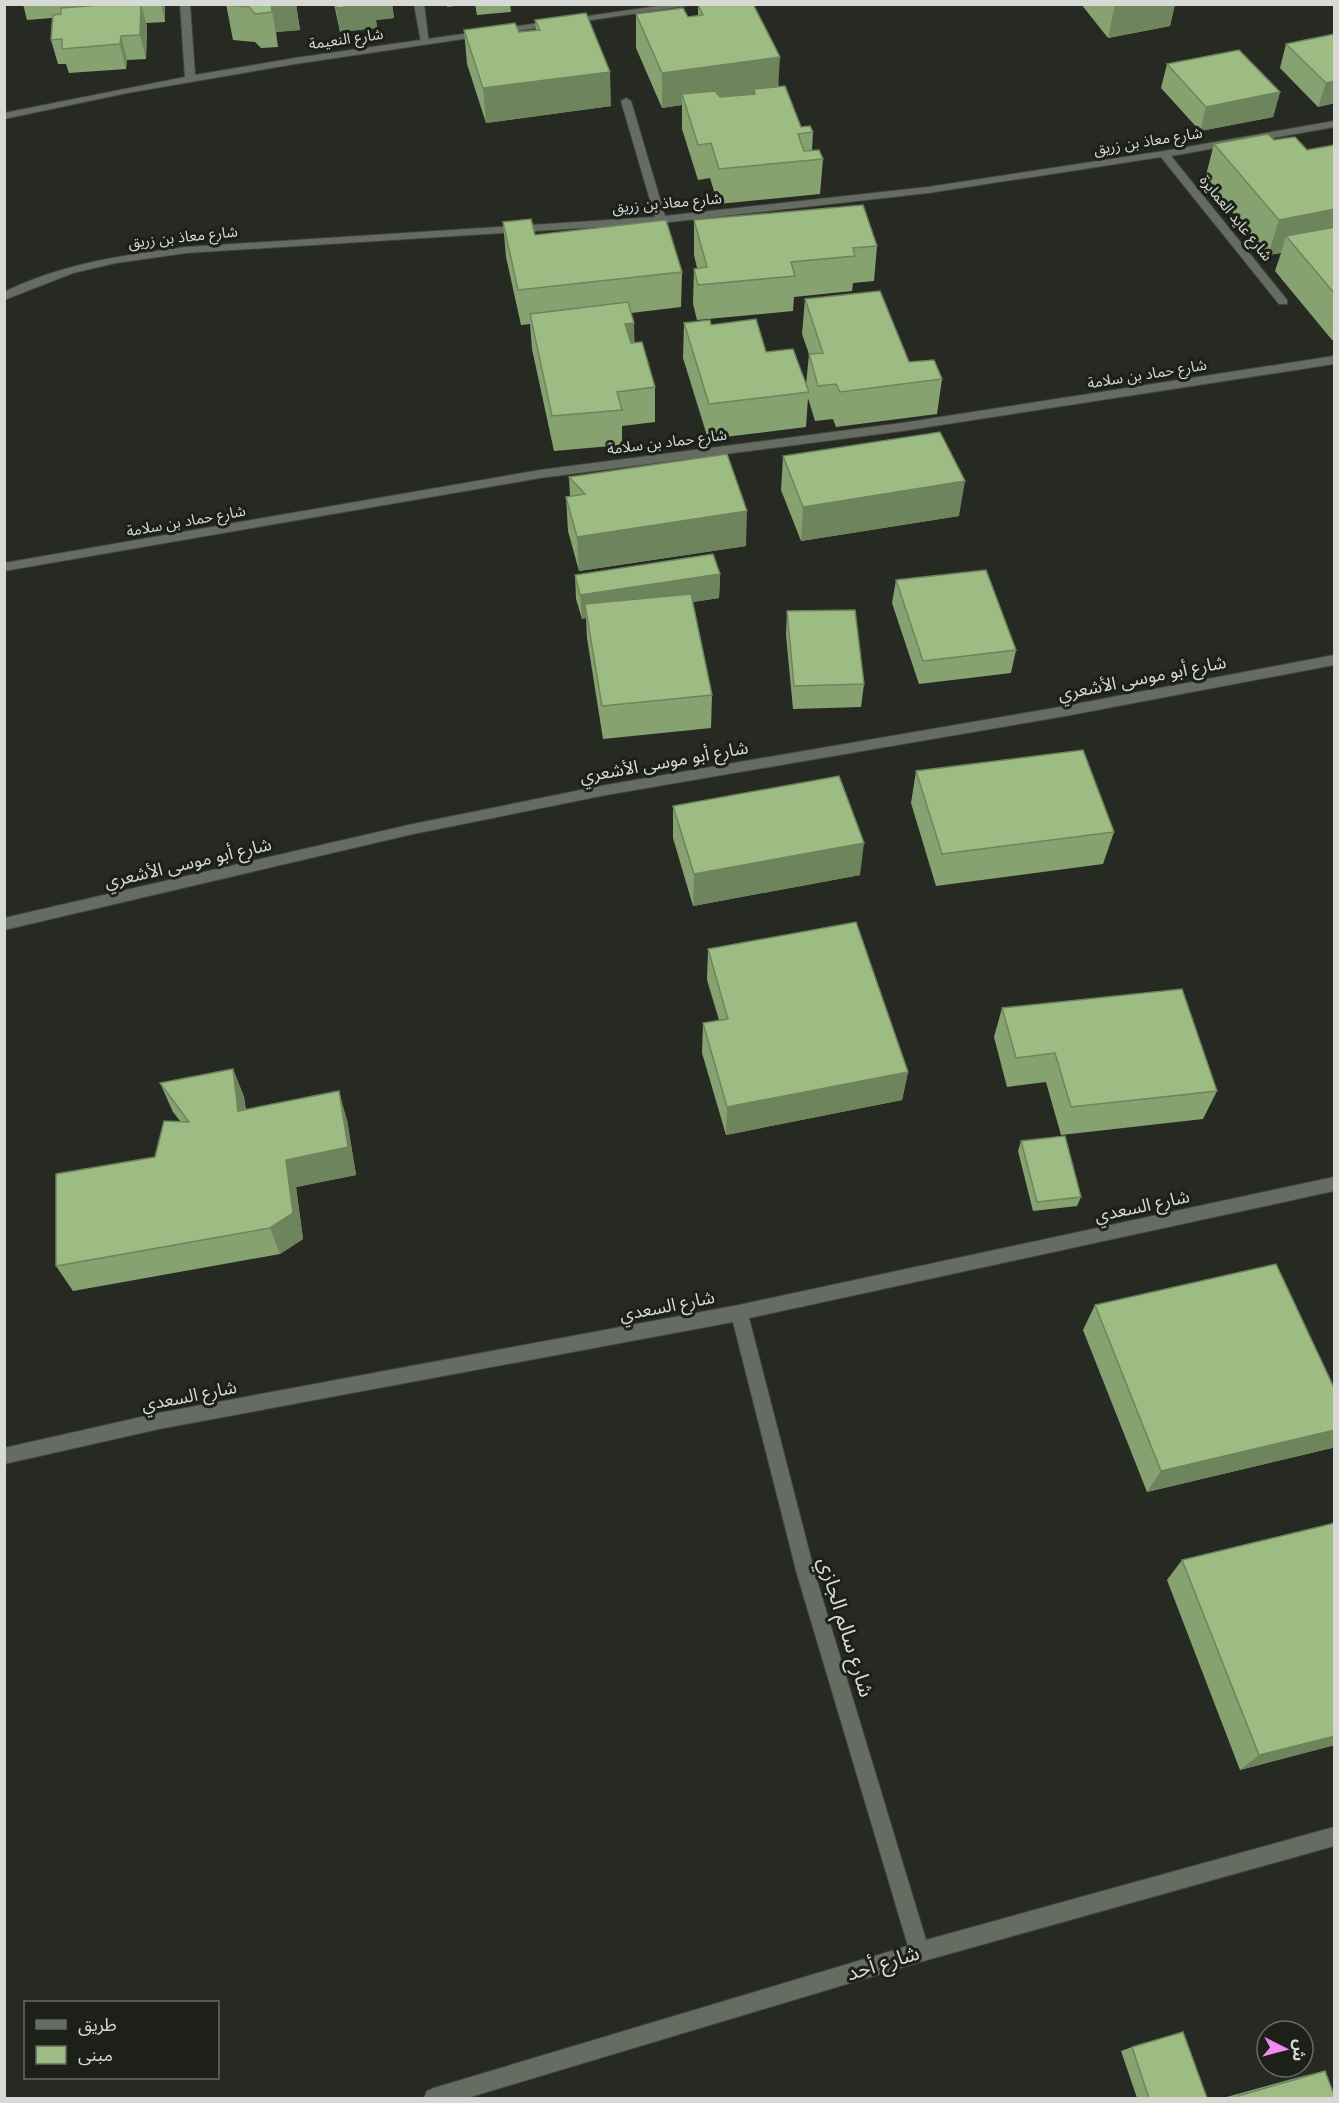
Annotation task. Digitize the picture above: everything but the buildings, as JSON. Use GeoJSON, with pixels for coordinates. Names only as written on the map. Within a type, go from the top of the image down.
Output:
{"type":"FeatureCollection","features":[{"type":"Feature","properties":{"kind":"street"},"geometry":{"type":"LineString","coordinates":[[185,4],[190,79]]}},
{"type":"Feature","properties":{"kind":"street"},"geometry":{"type":"LineString","coordinates":[[419,4],[426,42]]}},
{"type":"Feature","properties":{"kind":"street","name":"شارع النعيمة"},"geometry":{"type":"LineString","coordinates":[[4,116],[190,79],[426,42],[695,4]]}},
{"type":"Feature","properties":{"kind":"street"},"geometry":{"type":"LineString","coordinates":[[626,101],[661,220]]}},
{"type":"Feature","properties":{"kind":"street","name":"شارع معاذ بن زريق"},"geometry":{"type":"LineString","coordinates":[[4,297],[57,274],[129,258],[186,250],[536,226],[661,220],[928,190],[1164,154],[1335,124]]}},
{"type":"Feature","properties":{"kind":"street","name":"شارع عايد العمايرة"},"geometry":{"type":"LineString","coordinates":[[1164,154],[1283,302]]}},
{"type":"Feature","properties":{"kind":"street","name":"شارع حماد بن سلامة"},"geometry":{"type":"LineString","coordinates":[[4,567],[540,474],[902,427],[1335,360]]}},
{"type":"Feature","properties":{"kind":"street","name":"شارع أبو موسى الأشعري"},"geometry":{"type":"LineString","coordinates":[[4,924],[401,832],[595,792],[1060,712],[1335,660]]}},
{"type":"Feature","properties":{"kind":"street","name":"شارع السعدي"},"geometry":{"type":"LineString","coordinates":[[4,1456],[159,1421],[739,1313],[1335,1184]]}},
{"type":"Feature","properties":{"kind":"street","name":"شارع سالم الجازي"},"geometry":{"type":"LineString","coordinates":[[739,1313],[806,1574],[920,1952]]}},
{"type":"Feature","properties":{"kind":"street","name":"شارع أحد"},"geometry":{"type":"LineString","coordinates":[[434,2098],[920,1952],[1335,1837]]}}]}
